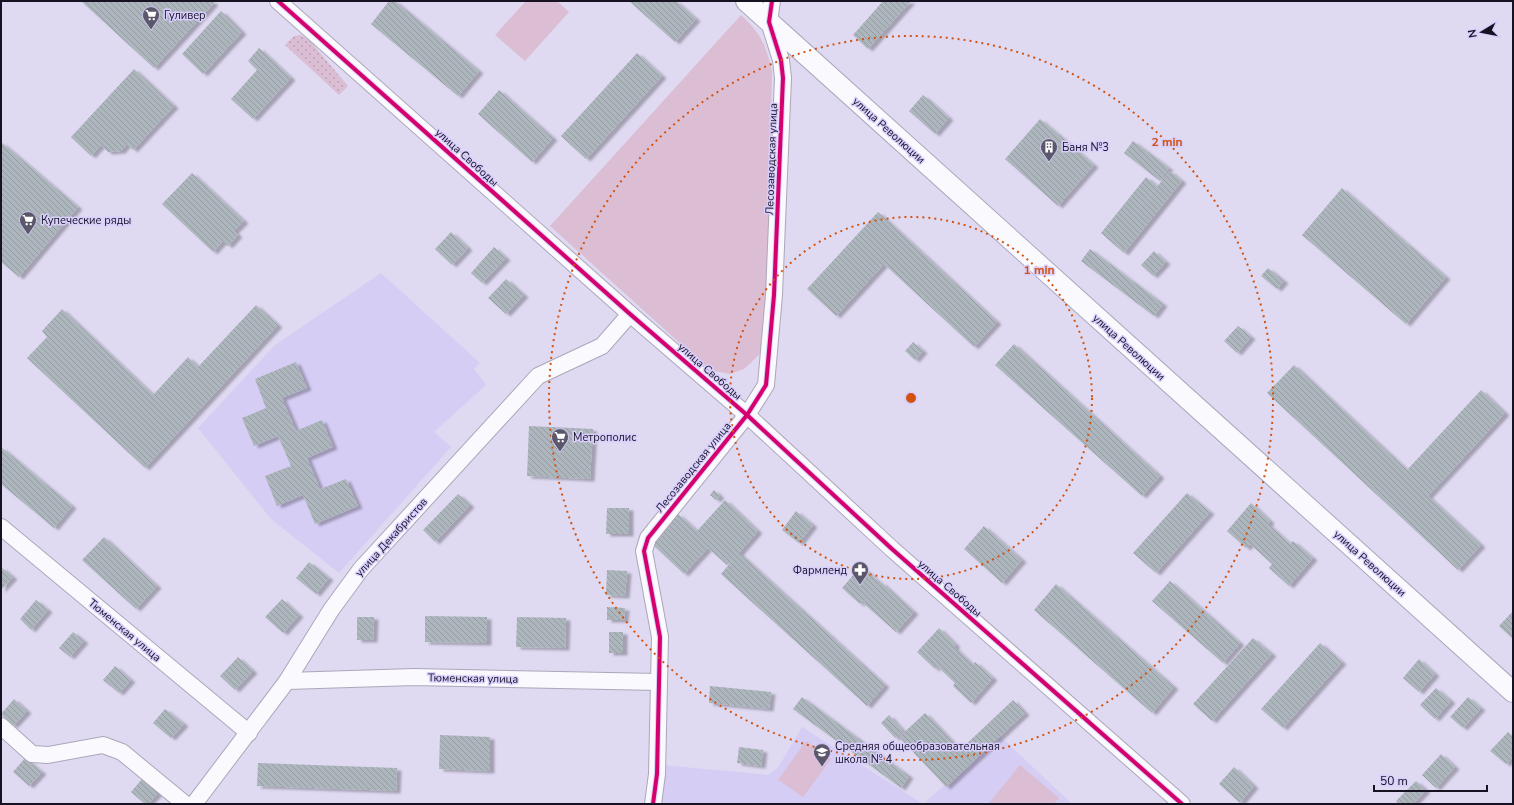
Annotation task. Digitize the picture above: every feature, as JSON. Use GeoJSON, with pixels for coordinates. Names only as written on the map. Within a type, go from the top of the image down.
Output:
{"type":"FeatureCollection","features":[{"type":"Feature","properties":{"kind":"main road","name":"улица Революции"},"geometry":{"type":"LineString","coordinates":[[746,1],[1513,692]]}},
{"type":"Feature","properties":{"kind":"street","name":"улица Свободы"},"geometry":{"type":"LineString","coordinates":[[278,1],[630,314],[747,415],[892,549],[1182,804]]}},
{"type":"Feature","properties":{"kind":"street","name":"Лесозаводская улица"},"geometry":{"type":"LineString","coordinates":[[653,804],[656,774],[660,637],[644,551],[648,538],[747,415],[766,385],[774,295],[783,78],[781,60],[769,22],[772,1]]}},
{"type":"Feature","properties":{"kind":"street","name":"улица Декабристов"},"geometry":{"type":"LineString","coordinates":[[194,804],[287,681],[331,610],[361,568],[538,376],[602,346],[630,314]]}},
{"type":"Feature","properties":{"kind":"street","name":"Тюменская улица"},"geometry":{"type":"LineString","coordinates":[[1,527],[249,733]]}},
{"type":"Feature","properties":{"kind":"street","name":"Тюменская улица"},"geometry":{"type":"LineString","coordinates":[[287,681],[414,677],[659,682]]}},
{"type":"Feature","properties":{"kind":"street"},"geometry":{"type":"LineString","coordinates":[[1,726],[32,754],[48,755],[103,744],[122,752],[185,804]]}},
{"type":"Feature","properties":{"kind":"shaded area"},"geometry":{"type":"Polygon","coordinates":[[[526,1],[557,1],[569,12],[525,61],[495,35],[526,1]]]}},
{"type":"Feature","properties":{"kind":"shaded area"},"geometry":{"type":"Polygon","coordinates":[[[741,15],[754,28],[762,40],[772,71],[767,306],[761,353],[744,369],[730,374],[714,371],[704,365],[550,226],[741,15]]]}},
{"type":"Feature","properties":{"kind":"shaded area"},"geometry":{"type":"Polygon","coordinates":[[[301,35],[310,41],[348,86],[339,95],[285,45],[294,36],[301,35]]]}},
{"type":"Feature","properties":{"kind":"shaded area"},"geometry":{"type":"Polygon","coordinates":[[[381,273],[480,363],[474,369],[486,385],[434,432],[451,447],[339,573],[271,519],[198,428],[275,345],[381,273]]]}},
{"type":"Feature","properties":{"kind":"shaded area","name":"Средняя общеобразовательная школа № 4"},"geometry":{"type":"Polygon","coordinates":[[[802,727],[923,804],[656,804],[663,765],[768,775],[778,768],[802,727]]]}},
{"type":"Feature","properties":{"kind":"shaded area"},"geometry":{"type":"Polygon","coordinates":[[[1000,736],[1072,804],[923,804],[1000,736]]]}},
{"type":"Feature","properties":{"kind":"shaded area"},"geometry":{"type":"Polygon","coordinates":[[[806,741],[831,759],[803,797],[778,780],[806,741]]]}},
{"type":"Feature","properties":{"kind":"shaded area"},"geometry":{"type":"Polygon","coordinates":[[[1020,765],[1059,798],[1054,804],[988,804],[1020,765]]]}},
{"type":"Feature","properties":{"kind":"building","name":"Гуливер"},"geometry":{"type":"Polygon","coordinates":[[[81,1],[212,1],[214,3],[154,68],[81,1]]]}},
{"type":"Feature","properties":{"kind":"building"},"geometry":{"type":"Polygon","coordinates":[[[389,1],[395,1],[479,71],[458,96],[371,24],[389,1]]]}},
{"type":"Feature","properties":{"kind":"building"},"geometry":{"type":"Polygon","coordinates":[[[629,1],[676,1],[696,19],[675,42],[629,1]]]}},
{"type":"Feature","properties":{"kind":"building"},"geometry":{"type":"Polygon","coordinates":[[[883,1],[911,1],[868,49],[853,35],[883,1]]]}},
{"type":"Feature","properties":{"kind":"building"},"geometry":{"type":"Polygon","coordinates":[[[221,11],[242,32],[203,74],[182,54],[221,11]]]}},
{"type":"Feature","properties":{"kind":"building"},"geometry":{"type":"Polygon","coordinates":[[[259,48],[291,78],[253,119],[231,99],[257,70],[248,61],[259,48]]]}},
{"type":"Feature","properties":{"kind":"building"},"geometry":{"type":"Polygon","coordinates":[[[637,53],[662,76],[586,159],[561,136],[637,53]]]}},
{"type":"Feature","properties":{"kind":"building"},"geometry":{"type":"Polygon","coordinates":[[[134,69],[174,106],[133,150],[127,144],[121,151],[108,152],[101,145],[91,156],[71,137],[134,69]]]}},
{"type":"Feature","properties":{"kind":"building"},"geometry":{"type":"Polygon","coordinates":[[[499,90],[553,138],[532,162],[478,114],[499,90]]]}},
{"type":"Feature","properties":{"kind":"building"},"geometry":{"type":"Polygon","coordinates":[[[923,95],[949,118],[935,134],[909,111],[923,95]]]}},
{"type":"Feature","properties":{"kind":"building","name":"Баня №3"},"geometry":{"type":"Polygon","coordinates":[[[1040,119],[1094,165],[1058,206],[1005,159],[1040,119]]]}},
{"type":"Feature","properties":{"kind":"building"},"geometry":{"type":"Polygon","coordinates":[[[1133,141],[1169,168],[1160,181],[1124,153],[1133,141]]]}},
{"type":"Feature","properties":{"kind":"building","name":"Купеческие ряды"},"geometry":{"type":"Polygon","coordinates":[[[1,142],[78,207],[19,277],[1,262],[1,142]]]}},
{"type":"Feature","properties":{"kind":"building"},"geometry":{"type":"Polygon","coordinates":[[[1170,171],[1182,181],[1124,253],[1101,233],[1146,177],[1157,186],[1122,229],[1170,171]]]}},
{"type":"Feature","properties":{"kind":"building"},"geometry":{"type":"Polygon","coordinates":[[[192,173],[244,221],[234,231],[238,235],[228,246],[223,241],[213,252],[162,204],[192,173]]]}},
{"type":"Feature","properties":{"kind":"building"},"geometry":{"type":"Polygon","coordinates":[[[1342,188],[1446,277],[1406,324],[1302,235],[1342,188]]]}},
{"type":"Feature","properties":{"kind":"building"},"geometry":{"type":"Polygon","coordinates":[[[878,212],[997,322],[974,347],[884,264],[836,316],[807,289],[878,212]]]}},
{"type":"Feature","properties":{"kind":"building"},"geometry":{"type":"Polygon","coordinates":[[[451,232],[468,248],[452,265],[435,249],[451,232]]]}},
{"type":"Feature","properties":{"kind":"building"},"geometry":{"type":"Polygon","coordinates":[[[494,247],[506,258],[482,283],[471,273],[494,247]]]}},
{"type":"Feature","properties":{"kind":"building"},"geometry":{"type":"Polygon","coordinates":[[[1090,249],[1163,304],[1154,316],[1081,261],[1090,249]]]}},
{"type":"Feature","properties":{"kind":"building"},"geometry":{"type":"Polygon","coordinates":[[[1154,251],[1166,262],[1153,276],[1141,265],[1154,251]]]}},
{"type":"Feature","properties":{"kind":"building"},"geometry":{"type":"Polygon","coordinates":[[[1268,268],[1284,281],[1277,289],[1261,276],[1268,268]]]}},
{"type":"Feature","properties":{"kind":"building"},"geometry":{"type":"Polygon","coordinates":[[[506,279],[524,295],[506,314],[488,298],[506,279]]]}},
{"type":"Feature","properties":{"kind":"building"},"geometry":{"type":"Polygon","coordinates":[[[256,305],[278,325],[145,468],[27,358],[47,337],[42,331],[62,309],[153,395],[188,357],[198,367],[256,305]]]}},
{"type":"Feature","properties":{"kind":"building"},"geometry":{"type":"Polygon","coordinates":[[[1238,326],[1251,337],[1237,353],[1224,341],[1238,326]]]}},
{"type":"Feature","properties":{"kind":"building"},"geometry":{"type":"Polygon","coordinates":[[[913,342],[923,351],[915,360],[905,351],[913,342]]]}},
{"type":"Feature","properties":{"kind":"building"},"geometry":{"type":"Polygon","coordinates":[[[1014,344],[1160,476],[1142,496],[995,365],[1014,344]]]}},
{"type":"Feature","properties":{"kind":"building"},"geometry":{"type":"Polygon","coordinates":[[[296,362],[307,388],[282,398],[296,431],[322,420],[333,447],[307,458],[320,489],[346,479],[358,506],[315,524],[303,495],[277,506],[265,476],[291,466],[278,436],[254,446],[242,418],[266,408],[255,379],[296,362]]]}},
{"type":"Feature","properties":{"kind":"building"},"geometry":{"type":"Polygon","coordinates":[[[1294,365],[1407,470],[1481,390],[1505,413],[1428,496],[1481,545],[1458,570],[1267,393],[1294,365]]]}},
{"type":"Feature","properties":{"kind":"building","name":"Метрополис"},"geometry":{"type":"Polygon","coordinates":[[[529,426],[593,429],[590,479],[527,476],[529,426]]]}},
{"type":"Feature","properties":{"kind":"building"},"geometry":{"type":"Polygon","coordinates":[[[1,447],[72,506],[54,528],[1,484],[1,447]]]}},
{"type":"Feature","properties":{"kind":"building"},"geometry":{"type":"Polygon","coordinates":[[[714,490],[720,496],[716,500],[710,495],[714,490]]]}},
{"type":"Feature","properties":{"kind":"building"},"geometry":{"type":"Polygon","coordinates":[[[1187,493],[1210,512],[1156,573],[1133,553],[1187,493]]]}},
{"type":"Feature","properties":{"kind":"building"},"geometry":{"type":"Polygon","coordinates":[[[458,494],[470,505],[435,542],[423,530],[458,494]]]}},
{"type":"Feature","properties":{"kind":"building"},"geometry":{"type":"Polygon","coordinates":[[[725,500],[758,531],[739,553],[885,685],[867,706],[721,574],[736,556],[727,565],[708,548],[684,574],[651,543],[678,514],[697,531],[725,500]]]}},
{"type":"Feature","properties":{"kind":"building"},"geometry":{"type":"Polygon","coordinates":[[[1251,503],[1270,521],[1268,524],[1290,544],[1293,541],[1313,558],[1289,586],[1269,568],[1272,564],[1250,544],[1246,548],[1227,531],[1251,503]]]}},
{"type":"Feature","properties":{"kind":"building"},"geometry":{"type":"Polygon","coordinates":[[[607,508],[629,508],[629,534],[606,534],[607,508]]]}},
{"type":"Feature","properties":{"kind":"building"},"geometry":{"type":"Polygon","coordinates":[[[796,511],[813,525],[799,543],[782,530],[796,511]]]}},
{"type":"Feature","properties":{"kind":"building"},"geometry":{"type":"Polygon","coordinates":[[[984,526],[1022,560],[1002,583],[964,549],[984,526]]]}},
{"type":"Feature","properties":{"kind":"building"},"geometry":{"type":"Polygon","coordinates":[[[104,537],[157,586],[136,609],[82,560],[104,537]]]}},
{"type":"Feature","properties":{"kind":"building"},"geometry":{"type":"Polygon","coordinates":[[[309,562],[329,578],[316,594],[296,578],[309,562]]]}},
{"type":"Feature","properties":{"kind":"building","name":"Фармленд"},"geometry":{"type":"Polygon","coordinates":[[[861,566],[879,582],[860,604],[842,588],[861,566]]]}},
{"type":"Feature","properties":{"kind":"building"},"geometry":{"type":"Polygon","coordinates":[[[1,567],[13,577],[1,590],[1,567]]]}},
{"type":"Feature","properties":{"kind":"building"},"geometry":{"type":"Polygon","coordinates":[[[607,570],[627,571],[625,596],[606,595],[607,570]]]}},
{"type":"Feature","properties":{"kind":"building"},"geometry":{"type":"Polygon","coordinates":[[[1170,581],[1240,643],[1223,663],[1152,601],[1170,581]]]}},
{"type":"Feature","properties":{"kind":"building"},"geometry":{"type":"Polygon","coordinates":[[[881,582],[914,612],[896,632],[863,603],[881,582]]]}},
{"type":"Feature","properties":{"kind":"building"},"geometry":{"type":"Polygon","coordinates":[[[1056,584],[1174,687],[1152,713],[1034,610],[1056,584]]]}},
{"type":"Feature","properties":{"kind":"building"},"geometry":{"type":"Polygon","coordinates":[[[282,599],[299,615],[283,633],[265,617],[282,599]]]}},
{"type":"Feature","properties":{"kind":"building"},"geometry":{"type":"Polygon","coordinates":[[[36,600],[48,610],[31,630],[20,619],[36,600]]]}},
{"type":"Feature","properties":{"kind":"building"},"geometry":{"type":"Polygon","coordinates":[[[607,607],[625,608],[624,620],[607,620],[607,607]]]}},
{"type":"Feature","properties":{"kind":"building"},"geometry":{"type":"Polygon","coordinates":[[[1513,611],[1513,639],[1499,626],[1513,611]]]}},
{"type":"Feature","properties":{"kind":"building"},"geometry":{"type":"Polygon","coordinates":[[[425,616],[487,617],[487,643],[425,642],[425,616]]]}},
{"type":"Feature","properties":{"kind":"building"},"geometry":{"type":"Polygon","coordinates":[[[357,617],[374,617],[373,640],[357,640],[357,617]]]}},
{"type":"Feature","properties":{"kind":"building"},"geometry":{"type":"Polygon","coordinates":[[[517,617],[566,618],[565,648],[516,647],[517,617]]]}},
{"type":"Feature","properties":{"kind":"building"},"geometry":{"type":"Polygon","coordinates":[[[939,628],[956,645],[954,647],[973,665],[975,662],[993,678],[971,703],[953,686],[955,683],[937,666],[935,669],[917,652],[939,628]]]}},
{"type":"Feature","properties":{"kind":"building"},"geometry":{"type":"Polygon","coordinates":[[[73,632],[84,641],[70,657],[59,648],[73,632]]]}},
{"type":"Feature","properties":{"kind":"building"},"geometry":{"type":"Polygon","coordinates":[[[609,632],[623,632],[623,653],[609,653],[609,632]]]}},
{"type":"Feature","properties":{"kind":"building"},"geometry":{"type":"Polygon","coordinates":[[[1253,638],[1272,654],[1212,721],[1193,704],[1253,638]]]}},
{"type":"Feature","properties":{"kind":"building"},"geometry":{"type":"Polygon","coordinates":[[[1320,643],[1342,662],[1283,728],[1261,709],[1320,643]]]}},
{"type":"Feature","properties":{"kind":"building"},"geometry":{"type":"Polygon","coordinates":[[[238,657],[253,671],[235,690],[220,676],[238,657]]]}},
{"type":"Feature","properties":{"kind":"building"},"geometry":{"type":"Polygon","coordinates":[[[1419,659],[1435,674],[1419,692],[1403,678],[1419,659]]]}},
{"type":"Feature","properties":{"kind":"building"},"geometry":{"type":"Polygon","coordinates":[[[115,666],[131,680],[119,693],[103,680],[115,666]]]}},
{"type":"Feature","properties":{"kind":"building"},"geometry":{"type":"Polygon","coordinates":[[[710,686],[771,692],[769,709],[709,703],[710,686]]]}},
{"type":"Feature","properties":{"kind":"building"},"geometry":{"type":"Polygon","coordinates":[[[1436,688],[1451,701],[1435,719],[1420,705],[1436,688]]]}},
{"type":"Feature","properties":{"kind":"building"},"geometry":{"type":"Polygon","coordinates":[[[802,697],[909,776],[901,788],[793,709],[802,697]]]}},
{"type":"Feature","properties":{"kind":"building"},"geometry":{"type":"Polygon","coordinates":[[[1468,697],[1481,708],[1463,728],[1450,717],[1468,697]]]}},
{"type":"Feature","properties":{"kind":"building"},"geometry":{"type":"Polygon","coordinates":[[[14,699],[27,711],[13,726],[1,714],[14,699]]]}},
{"type":"Feature","properties":{"kind":"building"},"geometry":{"type":"Polygon","coordinates":[[[1013,700],[1025,713],[946,787],[899,737],[925,713],[960,750],[1013,700]]]}},
{"type":"Feature","properties":{"kind":"building"},"geometry":{"type":"Polygon","coordinates":[[[165,709],[184,724],[171,738],[153,723],[165,709]]]}},
{"type":"Feature","properties":{"kind":"building"},"geometry":{"type":"Polygon","coordinates":[[[889,715],[903,731],[895,738],[881,723],[889,715]]]}},
{"type":"Feature","properties":{"kind":"building"},"geometry":{"type":"Polygon","coordinates":[[[1508,732],[1513,737],[1513,757],[1506,764],[1490,751],[1508,732]]]}},
{"type":"Feature","properties":{"kind":"building"},"geometry":{"type":"Polygon","coordinates":[[[440,735],[490,737],[490,771],[439,769],[440,735]]]}},
{"type":"Feature","properties":{"kind":"building"},"geometry":{"type":"Polygon","coordinates":[[[739,747],[763,750],[761,766],[737,763],[739,747]]]}},
{"type":"Feature","properties":{"kind":"building"},"geometry":{"type":"Polygon","coordinates":[[[1441,754],[1455,767],[1436,788],[1422,775],[1441,754]]]}},
{"type":"Feature","properties":{"kind":"building"},"geometry":{"type":"Polygon","coordinates":[[[25,758],[42,772],[29,786],[13,772],[25,758]]]}},
{"type":"Feature","properties":{"kind":"building"},"geometry":{"type":"Polygon","coordinates":[[[258,763],[397,768],[396,791],[257,786],[258,763]]]}},
{"type":"Feature","properties":{"kind":"building"},"geometry":{"type":"Polygon","coordinates":[[[1234,767],[1254,786],[1240,803],[1219,784],[1234,767]]]}},
{"type":"Feature","properties":{"kind":"building"},"geometry":{"type":"Polygon","coordinates":[[[142,779],[158,793],[148,804],[145,804],[131,792],[142,779]]]}},
{"type":"Feature","properties":{"kind":"building"},"geometry":{"type":"Polygon","coordinates":[[[1416,781],[1426,790],[1413,804],[1398,804],[1396,801],[1416,781]]]}},
{"type":"Feature","properties":{"kind":"cycle path"},"geometry":{"type":"LineString","coordinates":[[278,1],[630,314],[747,415],[892,549],[1182,804]]}},
{"type":"Feature","properties":{"kind":"cycle path"},"geometry":{"type":"LineString","coordinates":[[653,804],[657,774],[660,637],[644,551],[648,538],[747,415],[766,385],[774,295],[783,78],[781,60],[769,22],[772,1]]}},
{"type":"Feature","properties":{"kind":"place","name":"Гуливер"},"geometry":{"type":"Point","coordinates":[151,30]}},
{"type":"Feature","properties":{"kind":"place","name":"Баня №3"},"geometry":{"type":"Point","coordinates":[1049,162]}},
{"type":"Feature","properties":{"kind":"place","name":"Купеческие ряды"},"geometry":{"type":"Point","coordinates":[28,235]}},
{"type":"Feature","properties":{"kind":"place","name":"Метрополис"},"geometry":{"type":"Point","coordinates":[560,452]}},
{"type":"Feature","properties":{"kind":"place","name":"Фармленд"},"geometry":{"type":"Point","coordinates":[860,585]}},
{"type":"Feature","properties":{"kind":"place","name":"Средняя общеобразовательная школа № 4"},"geometry":{"type":"Point","coordinates":[822,767]}}]}
